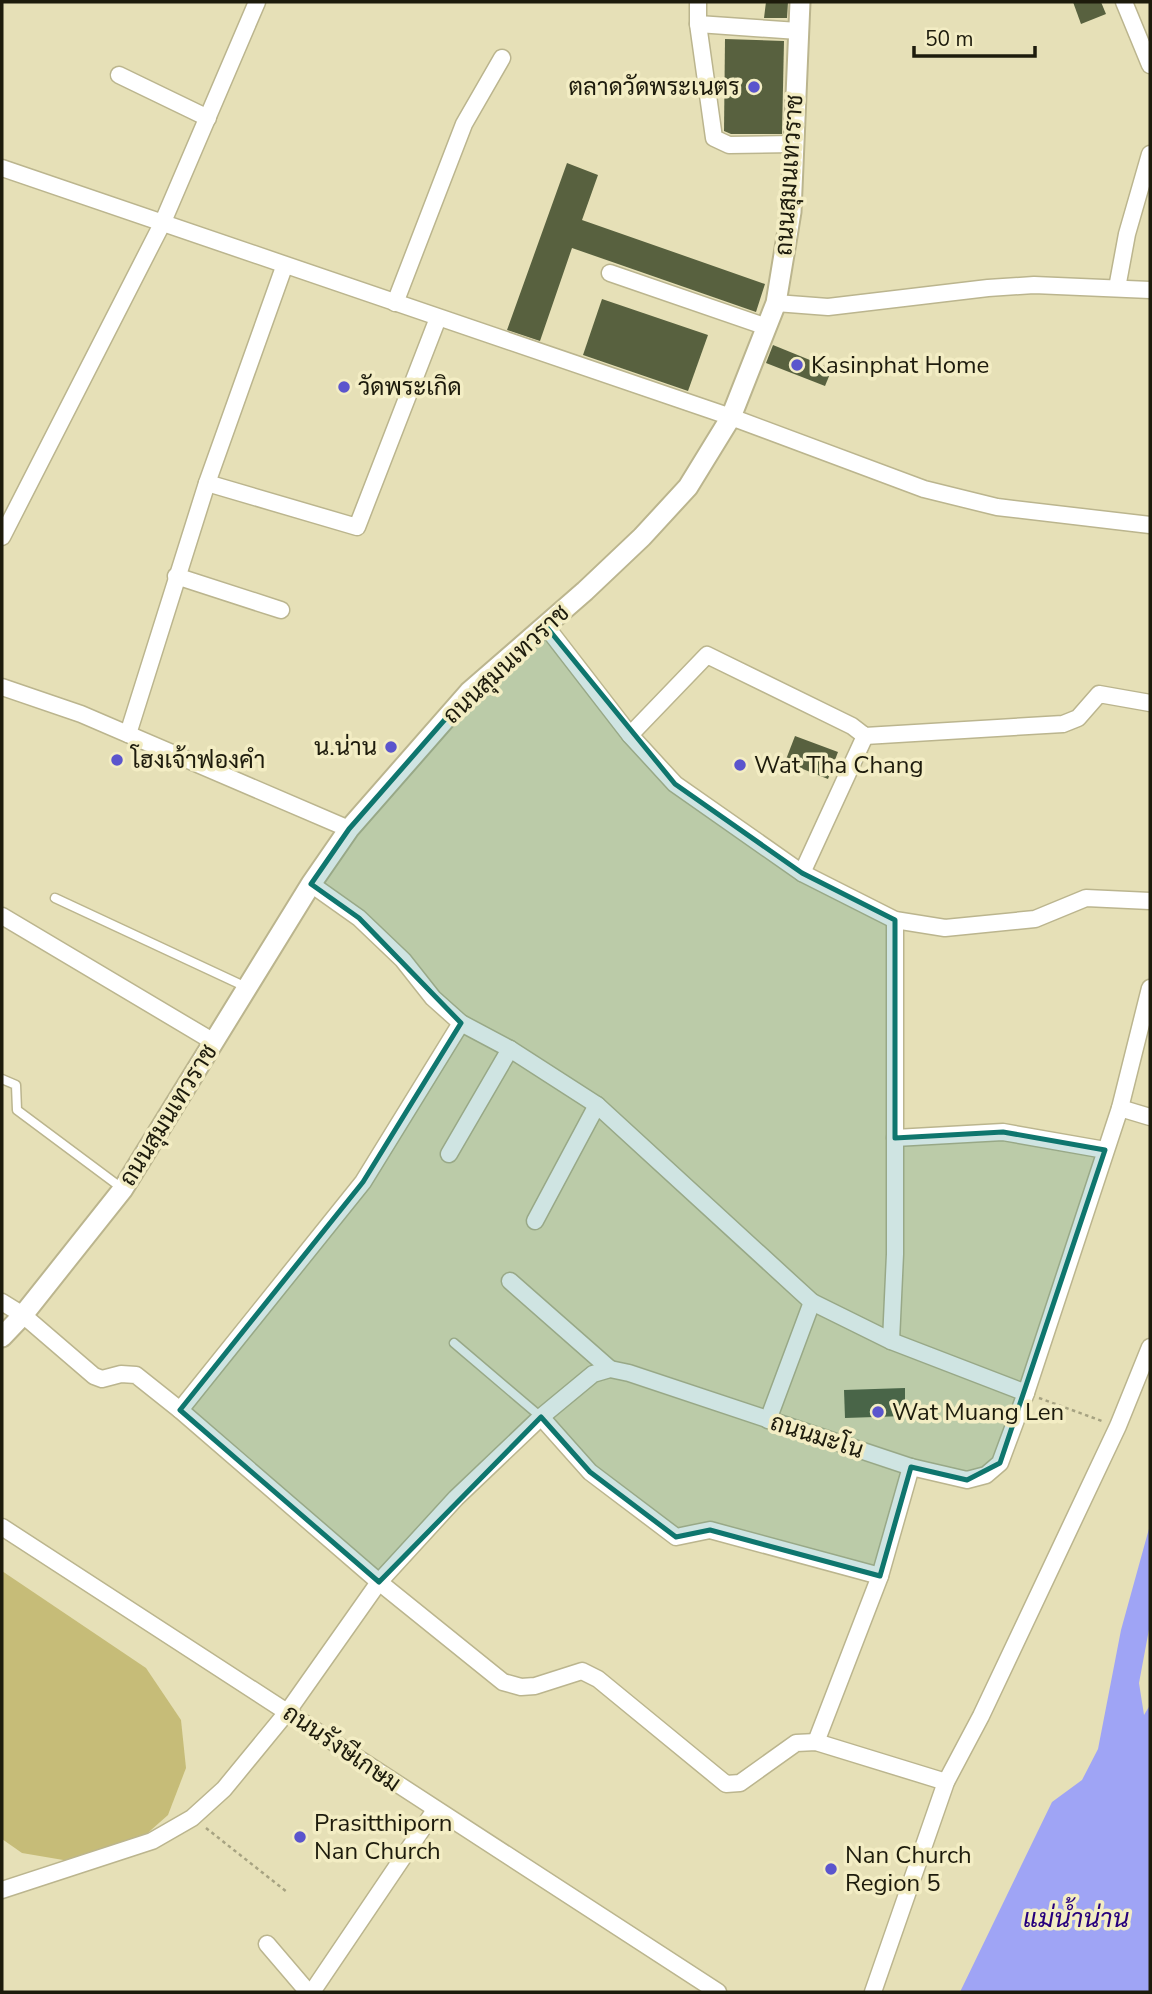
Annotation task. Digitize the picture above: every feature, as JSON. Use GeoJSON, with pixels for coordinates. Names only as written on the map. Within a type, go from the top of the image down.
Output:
{"type":"FeatureCollection","features":[{"type":"Feature","properties":{"kind":"street"},"geometry":{"type":"LineString","coordinates":[[2,537],[162,224],[257,2]]}},
{"type":"Feature","properties":{"kind":"street"},"geometry":{"type":"LineString","coordinates":[[698,2],[698,24],[714,138],[729,145],[795,144]]}},
{"type":"Feature","properties":{"kind":"street","name":"ถนนสุมนเทวราช"},"geometry":{"type":"LineString","coordinates":[[2,1337],[23,1315],[123,1188],[349,829],[469,692],[585,591],[642,537],[688,487],[731,417],[776,303],[791,212],[800,2]]}},
{"type":"Feature","properties":{"kind":"street"},"geometry":{"type":"LineString","coordinates":[[1125,2],[1150,65]]}},
{"type":"Feature","properties":{"kind":"street"},"geometry":{"type":"LineString","coordinates":[[698,24],[798,31]]}},
{"type":"Feature","properties":{"kind":"street"},"geometry":{"type":"LineString","coordinates":[[395,303],[464,124],[502,58]]}},
{"type":"Feature","properties":{"kind":"street"},"geometry":{"type":"LineString","coordinates":[[119,75],[208,118]]}},
{"type":"Feature","properties":{"kind":"street"},"geometry":{"type":"LineString","coordinates":[[1117,288],[1127,234],[1150,154]]}},
{"type":"Feature","properties":{"kind":"street"},"geometry":{"type":"LineString","coordinates":[[2,168],[284,267],[731,417],[923,489],[997,507],[1150,525]]}},
{"type":"Feature","properties":{"kind":"street"},"geometry":{"type":"LineString","coordinates":[[128,734],[207,483],[284,267]]}},
{"type":"Feature","properties":{"kind":"street"},"geometry":{"type":"LineString","coordinates":[[610,273],[767,327]]}},
{"type":"Feature","properties":{"kind":"street"},"geometry":{"type":"LineString","coordinates":[[776,303],[828,307],[1034,285],[1150,290]]}},
{"type":"Feature","properties":{"kind":"street"},"geometry":{"type":"LineString","coordinates":[[207,483],[357,527],[438,318]]}},
{"type":"Feature","properties":{"kind":"street"},"geometry":{"type":"LineString","coordinates":[[176,576],[281,610]]}},
{"type":"Feature","properties":{"kind":"street"},"geometry":{"type":"LineString","coordinates":[[545,625],[630,735],[675,784],[802,873],[895,920],[945,928],[1035,919],[1086,898],[1150,901]]}},
{"type":"Feature","properties":{"kind":"street"},"geometry":{"type":"LineString","coordinates":[[630,735],[708,655],[852,726],[866,736],[1063,724],[1078,718],[1098,694],[1150,703]]}},
{"type":"Feature","properties":{"kind":"street"},"geometry":{"type":"LineString","coordinates":[[2,687],[128,734],[349,829]]}},
{"type":"Feature","properties":{"kind":"street"},"geometry":{"type":"LineString","coordinates":[[802,873],[866,736]]}},
{"type":"Feature","properties":{"kind":"street"},"geometry":{"type":"LineString","coordinates":[[312,884],[359,918],[403,960],[433,998],[461,1023],[510,1049],[597,1105],[812,1302],[891,1341],[1026,1393]]}},
{"type":"Feature","properties":{"kind":"street"},"geometry":{"type":"LineString","coordinates":[[2,916],[214,1041]]}},
{"type":"Feature","properties":{"kind":"street"},"geometry":{"type":"LineString","coordinates":[[891,1341],[895,1254],[895,920]]}},
{"type":"Feature","properties":{"kind":"street","name":"ถนนมะโน"},"geometry":{"type":"LineString","coordinates":[[610,1369],[911,1467],[967,1480],[986,1475],[1000,1463],[1026,1393],[1120,1108],[1150,988]]}},
{"type":"Feature","properties":{"kind":"street"},"geometry":{"type":"LineString","coordinates":[[180,1410],[363,1182],[461,1023]]}},
{"type":"Feature","properties":{"kind":"street"},"geometry":{"type":"LineString","coordinates":[[449,1154],[510,1049]]}},
{"type":"Feature","properties":{"kind":"street"},"geometry":{"type":"LineString","coordinates":[[535,1221],[597,1105]]}},
{"type":"Feature","properties":{"kind":"street"},"geometry":{"type":"LineString","coordinates":[[1120,1108],[1150,1117]]}},
{"type":"Feature","properties":{"kind":"street"},"geometry":{"type":"LineString","coordinates":[[895,1138],[1003,1132],[1105,1150]]}},
{"type":"Feature","properties":{"kind":"street"},"geometry":{"type":"LineString","coordinates":[[510,1282],[610,1369]]}},
{"type":"Feature","properties":{"kind":"street"},"geometry":{"type":"LineString","coordinates":[[2,1302],[23,1315],[94,1376],[102,1379],[121,1374],[136,1375],[379,1582],[503,1682],[521,1687],[535,1686],[582,1671],[598,1679],[726,1784],[740,1783],[796,1743],[816,1742],[946,1782]]}},
{"type":"Feature","properties":{"kind":"street"},"geometry":{"type":"LineString","coordinates":[[768,1420],[812,1302]]}},
{"type":"Feature","properties":{"kind":"street"},"geometry":{"type":"LineString","coordinates":[[873,1992],[946,1782],[981,1716],[1118,1426],[1150,1346]]}},
{"type":"Feature","properties":{"kind":"street"},"geometry":{"type":"LineString","coordinates":[[2,1890],[152,1841],[192,1818],[223,1789],[288,1711],[379,1582],[456,1498],[541,1417],[593,1374],[610,1369]]}},
{"type":"Feature","properties":{"kind":"street"},"geometry":{"type":"LineString","coordinates":[[541,1417],[590,1472],[676,1537],[710,1530],[880,1576]]}},
{"type":"Feature","properties":{"kind":"street"},"geometry":{"type":"LineString","coordinates":[[816,1742],[880,1576],[911,1467]]}},
{"type":"Feature","properties":{"kind":"street","name":"ถนนรังษีเกษม"},"geometry":{"type":"LineString","coordinates":[[2,1527],[718,1992]]}},
{"type":"Feature","properties":{"kind":"street"},"geometry":{"type":"LineString","coordinates":[[267,1944],[310,1992],[435,1810]]}},
{"type":"Feature","properties":{"kind":"lane"},"geometry":{"type":"LineString","coordinates":[[55,898],[248,988]]}},
{"type":"Feature","properties":{"kind":"lane"},"geometry":{"type":"LineString","coordinates":[[2,1079],[16,1085],[16,1110],[123,1188]]}},
{"type":"Feature","properties":{"kind":"lane"},"geometry":{"type":"LineString","coordinates":[[454,1343],[541,1417]]}},
{"type":"Feature","properties":{"kind":"path"},"geometry":{"type":"LineString","coordinates":[[1026,1393],[1118,1426]]}},
{"type":"Feature","properties":{"kind":"path"},"geometry":{"type":"LineString","coordinates":[[192,1818],[287,1892]]}},
{"type":"Feature","properties":{"kind":"highlighted area"},"geometry":{"type":"Polygon","coordinates":[[[545,625],[675,784],[802,873],[895,920],[895,1138],[1003,1132],[1105,1150],[1000,1463],[967,1480],[911,1467],[880,1576],[710,1530],[676,1537],[590,1472],[541,1417],[379,1582],[180,1410],[363,1182],[461,1023],[359,918],[311,884],[349,829],[469,692],[545,625]]]}},
{"type":"Feature","properties":{"kind":"shaded area"},"geometry":{"type":"Polygon","coordinates":[[[2,1571],[146,1668],[181,1720],[186,1768],[168,1815],[133,1846],[81,1863],[22,1853],[2,1839],[2,1571]]]}},
{"type":"Feature","properties":{"kind":"water","name":"แม่น้ำน่าน"},"geometry":{"type":"Polygon","coordinates":[[[1150,1525],[1150,1624],[1139,1683],[1144,1715],[1150,1705],[1150,1992],[960,1992],[1052,1802],[1082,1780],[1098,1749],[1121,1630],[1150,1525]]]}},
{"type":"Feature","properties":{"kind":"building"},"geometry":{"type":"Polygon","coordinates":[[[766,2],[788,2],[787,18],[764,18],[766,2]]]}},
{"type":"Feature","properties":{"kind":"building"},"geometry":{"type":"Polygon","coordinates":[[[1073,2],[1101,2],[1106,14],[1081,24],[1073,2]]]}},
{"type":"Feature","properties":{"kind":"building","name":"ตลาดวัดพระเนตร"},"geometry":{"type":"Polygon","coordinates":[[[725,39],[784,41],[782,134],[731,134],[724,131],[725,39]]]}},
{"type":"Feature","properties":{"kind":"building"},"geometry":{"type":"Polygon","coordinates":[[[567,163],[598,175],[582,220],[765,284],[756,312],[572,248],[540,341],[507,330],[567,163]]]}},
{"type":"Feature","properties":{"kind":"building"},"geometry":{"type":"Polygon","coordinates":[[[602,299],[708,335],[688,391],[583,355],[602,299]]]}},
{"type":"Feature","properties":{"kind":"building","name":"Kasinphat Home"},"geometry":{"type":"Polygon","coordinates":[[[773,345],[832,369],[825,386],[766,363],[773,345]]]}},
{"type":"Feature","properties":{"kind":"building"},"geometry":{"type":"Polygon","coordinates":[[[795,736],[838,752],[828,779],[785,762],[795,736]]]}},
{"type":"Feature","properties":{"kind":"building"},"geometry":{"type":"Polygon","coordinates":[[[905,1388],[905,1416],[845,1418],[844,1390],[905,1388]]]}},
{"type":"Feature","properties":{"kind":"place","name":"ตลาดวัดพระเนตร"},"geometry":{"type":"Point","coordinates":[754,87]}},
{"type":"Feature","properties":{"kind":"place","name":"Kasinphat Home"},"geometry":{"type":"Point","coordinates":[797,365]}},
{"type":"Feature","properties":{"kind":"place","name":"วัดพระเกิด"},"geometry":{"type":"Point","coordinates":[344,387]}},
{"type":"Feature","properties":{"kind":"place","name":"น.น่าน"},"geometry":{"type":"Point","coordinates":[391,747]}},
{"type":"Feature","properties":{"kind":"place","name":"โฮงเจ้าฟองคำ"},"geometry":{"type":"Point","coordinates":[117,760]}},
{"type":"Feature","properties":{"kind":"place","name":"Wat Tha Chang"},"geometry":{"type":"Point","coordinates":[740,765]}},
{"type":"Feature","properties":{"kind":"place","name":"Wat Muang Len"},"geometry":{"type":"Point","coordinates":[878,1412]}},
{"type":"Feature","properties":{"kind":"place","name":"Prasitthiporn Nan Church"},"geometry":{"type":"Point","coordinates":[300,1837]}},
{"type":"Feature","properties":{"kind":"place","name":"Nan Church Region 5"},"geometry":{"type":"Point","coordinates":[831,1869]}}]}
